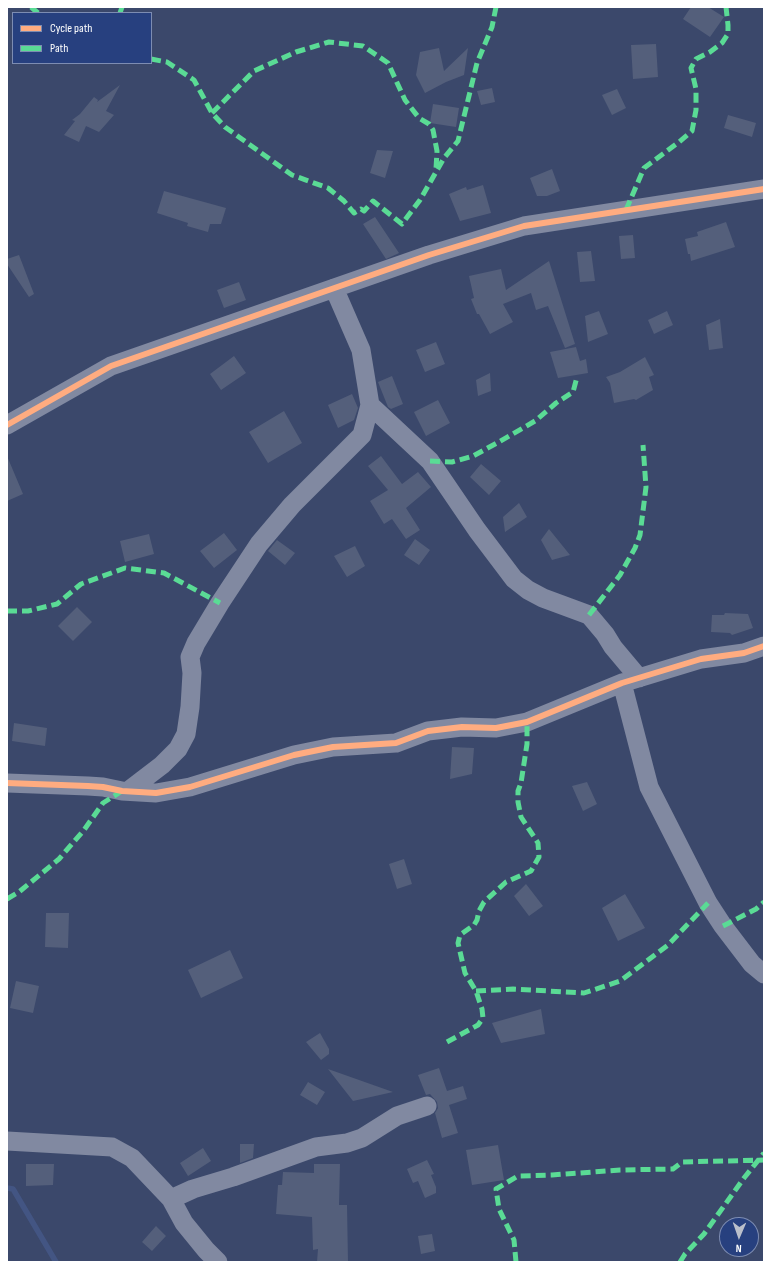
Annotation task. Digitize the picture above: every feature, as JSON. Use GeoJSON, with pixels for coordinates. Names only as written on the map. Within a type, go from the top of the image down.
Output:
{"type":"FeatureCollection","features":[{"type":"Feature","properties":{"kind":"street"},"geometry":{"type":"LineString","coordinates":[[7,425],[111,366],[429,255],[524,226],[764,189]]}},
{"type":"Feature","properties":{"kind":"street"},"geometry":{"type":"LineString","coordinates":[[128,791],[162,765],[178,749],[186,734],[190,707],[192,673],[190,657],[196,643],[220,603],[259,544],[292,505],[362,434],[370,405],[361,350],[334,288]]}},
{"type":"Feature","properties":{"kind":"street"},"geometry":{"type":"LineString","coordinates":[[370,405],[430,461],[477,530],[514,579],[528,590],[542,598],[589,615],[605,634],[630,680],[650,787],[708,902],[723,926],[752,964],[764,974]]}},
{"type":"Feature","properties":{"kind":"street"},"geometry":{"type":"LineString","coordinates":[[7,783],[88,786],[156,793],[190,787],[294,755],[333,747],[396,743],[428,731],[462,727],[496,728],[527,722],[630,680],[701,660],[744,653],[764,646]]}},
{"type":"Feature","properties":{"kind":"street"},"geometry":{"type":"LineString","coordinates":[[171,1200],[193,1189],[233,1177],[316,1147],[347,1143],[362,1138],[397,1116],[427,1106]]}},
{"type":"Feature","properties":{"kind":"street"},"geometry":{"type":"LineString","coordinates":[[7,1141],[112,1147],[132,1158],[171,1200],[184,1223],[218,1262]]}},
{"type":"Feature","properties":{"kind":"building"},"geometry":{"type":"Polygon","coordinates":[[[691,7],[708,7],[724,17],[710,37],[683,19],[691,7]]]}},
{"type":"Feature","properties":{"kind":"building"},"geometry":{"type":"Polygon","coordinates":[[[656,44],[658,77],[633,79],[631,45],[656,44]]]}},
{"type":"Feature","properties":{"kind":"building"},"geometry":{"type":"Polygon","coordinates":[[[439,48],[444,71],[468,48],[464,75],[425,93],[416,75],[420,52],[439,48]]]}},
{"type":"Feature","properties":{"kind":"building"},"geometry":{"type":"Polygon","coordinates":[[[120,85],[106,111],[114,115],[99,132],[86,126],[79,142],[64,135],[75,121],[72,120],[80,114],[94,97],[98,100],[97,102],[120,85]]]}},
{"type":"Feature","properties":{"kind":"building"},"geometry":{"type":"Polygon","coordinates":[[[492,88],[495,102],[481,105],[477,91],[492,88]]]}},
{"type":"Feature","properties":{"kind":"building"},"geometry":{"type":"Polygon","coordinates":[[[617,89],[626,108],[612,115],[602,95],[617,89]]]}},
{"type":"Feature","properties":{"kind":"building"},"geometry":{"type":"Polygon","coordinates":[[[433,104],[459,108],[456,127],[430,123],[433,104]]]}},
{"type":"Feature","properties":{"kind":"building"},"geometry":{"type":"Polygon","coordinates":[[[728,115],[756,123],[752,137],[724,128],[728,115]]]}},
{"type":"Feature","properties":{"kind":"building"},"geometry":{"type":"Polygon","coordinates":[[[377,150],[393,151],[385,178],[370,173],[377,150]]]}},
{"type":"Feature","properties":{"kind":"building"},"geometry":{"type":"Polygon","coordinates":[[[552,169],[560,191],[547,196],[537,196],[530,178],[552,169]]]}},
{"type":"Feature","properties":{"kind":"building"},"geometry":{"type":"Polygon","coordinates":[[[483,185],[491,213],[460,221],[449,194],[466,187],[467,190],[483,185]]]}},
{"type":"Feature","properties":{"kind":"building"},"geometry":{"type":"Polygon","coordinates":[[[164,191],[226,208],[221,224],[210,224],[208,232],[187,226],[188,223],[157,213],[164,191]]]}},
{"type":"Feature","properties":{"kind":"building"},"geometry":{"type":"Polygon","coordinates":[[[375,217],[399,253],[386,259],[363,224],[375,217]]]}},
{"type":"Feature","properties":{"kind":"building"},"geometry":{"type":"Polygon","coordinates":[[[726,222],[735,247],[691,261],[685,239],[698,236],[697,232],[726,222]]]}},
{"type":"Feature","properties":{"kind":"building"},"geometry":{"type":"Polygon","coordinates":[[[633,235],[635,258],[621,259],[619,236],[633,235]]]}},
{"type":"Feature","properties":{"kind":"building"},"geometry":{"type":"Polygon","coordinates":[[[591,251],[595,281],[580,282],[577,252],[591,251]]]}},
{"type":"Feature","properties":{"kind":"building"},"geometry":{"type":"Polygon","coordinates":[[[19,255],[34,294],[29,297],[7,264],[7,259],[19,255]]]}},
{"type":"Feature","properties":{"kind":"building"},"geometry":{"type":"Polygon","coordinates":[[[549,261],[575,344],[565,348],[548,306],[536,310],[531,293],[503,304],[513,322],[490,334],[479,314],[477,314],[471,299],[474,298],[469,276],[501,269],[506,290],[549,261]]]}},
{"type":"Feature","properties":{"kind":"building"},"geometry":{"type":"Polygon","coordinates":[[[239,282],[246,300],[224,308],[217,290],[239,282]]]}},
{"type":"Feature","properties":{"kind":"building"},"geometry":{"type":"Polygon","coordinates":[[[599,311],[608,334],[588,342],[585,316],[599,311]]]}},
{"type":"Feature","properties":{"kind":"building"},"geometry":{"type":"Polygon","coordinates":[[[667,311],[673,325],[654,334],[648,320],[667,311]]]}},
{"type":"Feature","properties":{"kind":"building"},"geometry":{"type":"Polygon","coordinates":[[[720,319],[723,348],[709,350],[706,325],[720,319]]]}},
{"type":"Feature","properties":{"kind":"building"},"geometry":{"type":"Polygon","coordinates":[[[436,342],[445,364],[425,372],[416,350],[436,342]]]}},
{"type":"Feature","properties":{"kind":"building"},"geometry":{"type":"Polygon","coordinates":[[[576,347],[580,361],[586,359],[588,373],[558,378],[550,352],[576,347]]]}},
{"type":"Feature","properties":{"kind":"building"},"geometry":{"type":"Polygon","coordinates":[[[234,356],[246,373],[221,390],[210,374],[234,356]]]}},
{"type":"Feature","properties":{"kind":"building"},"geometry":{"type":"Polygon","coordinates":[[[645,357],[654,375],[649,377],[653,390],[636,400],[634,399],[614,403],[610,383],[606,377],[620,372],[645,357]]]}},
{"type":"Feature","properties":{"kind":"building"},"geometry":{"type":"Polygon","coordinates":[[[490,373],[491,391],[478,396],[476,380],[490,373]]]}},
{"type":"Feature","properties":{"kind":"building"},"geometry":{"type":"Polygon","coordinates":[[[392,376],[403,404],[391,409],[388,407],[378,382],[392,376]]]}},
{"type":"Feature","properties":{"kind":"building"},"geometry":{"type":"Polygon","coordinates":[[[352,394],[358,408],[354,420],[338,428],[328,405],[352,394]]]}},
{"type":"Feature","properties":{"kind":"building"},"geometry":{"type":"Polygon","coordinates":[[[438,400],[450,423],[426,436],[414,412],[438,400]]]}},
{"type":"Feature","properties":{"kind":"building"},"geometry":{"type":"Polygon","coordinates":[[[284,411],[302,443],[268,463],[249,432],[284,411]]]}},
{"type":"Feature","properties":{"kind":"building"},"geometry":{"type":"Polygon","coordinates":[[[7,456],[23,494],[7,501],[7,456]]]}},
{"type":"Feature","properties":{"kind":"building"},"geometry":{"type":"Polygon","coordinates":[[[381,456],[402,484],[418,472],[431,487],[406,508],[420,530],[406,539],[392,519],[384,524],[370,501],[388,490],[368,466],[381,456]]]}},
{"type":"Feature","properties":{"kind":"building"},"geometry":{"type":"Polygon","coordinates":[[[481,464],[501,481],[489,495],[470,477],[481,464]]]}},
{"type":"Feature","properties":{"kind":"building"},"geometry":{"type":"Polygon","coordinates":[[[519,503],[527,517],[505,532],[503,517],[519,503]]]}},
{"type":"Feature","properties":{"kind":"building"},"geometry":{"type":"Polygon","coordinates":[[[549,529],[570,555],[552,560],[541,540],[549,529]]]}},
{"type":"Feature","properties":{"kind":"building"},"geometry":{"type":"Polygon","coordinates":[[[224,533],[237,550],[214,568],[200,551],[224,533]]]}},
{"type":"Feature","properties":{"kind":"building"},"geometry":{"type":"Polygon","coordinates":[[[149,534],[154,554],[125,562],[120,541],[149,534]]]}},
{"type":"Feature","properties":{"kind":"building"},"geometry":{"type":"Polygon","coordinates":[[[415,539],[430,550],[419,565],[404,555],[415,539]]]}},
{"type":"Feature","properties":{"kind":"building"},"geometry":{"type":"Polygon","coordinates":[[[277,540],[295,553],[285,565],[268,551],[277,540]]]}},
{"type":"Feature","properties":{"kind":"building"},"geometry":{"type":"Polygon","coordinates":[[[355,546],[365,566],[347,577],[334,556],[355,546]]]}},
{"type":"Feature","properties":{"kind":"building"},"geometry":{"type":"Polygon","coordinates":[[[77,607],[92,622],[73,641],[58,626],[77,607]]]}},
{"type":"Feature","properties":{"kind":"building"},"geometry":{"type":"Polygon","coordinates":[[[725,613],[748,614],[753,628],[732,635],[730,633],[711,632],[712,615],[724,615],[725,613]]]}},
{"type":"Feature","properties":{"kind":"building"},"geometry":{"type":"Polygon","coordinates":[[[14,723],[47,728],[45,746],[12,741],[14,723]]]}},
{"type":"Feature","properties":{"kind":"building"},"geometry":{"type":"Polygon","coordinates":[[[452,747],[474,748],[472,774],[450,779],[452,747]]]}},
{"type":"Feature","properties":{"kind":"building"},"geometry":{"type":"Polygon","coordinates":[[[587,782],[597,804],[583,811],[572,786],[587,782]]]}},
{"type":"Feature","properties":{"kind":"building"},"geometry":{"type":"Polygon","coordinates":[[[404,859],[412,884],[397,889],[389,864],[404,859]]]}},
{"type":"Feature","properties":{"kind":"building"},"geometry":{"type":"Polygon","coordinates":[[[526,884],[543,906],[529,916],[514,896],[526,884]]]}},
{"type":"Feature","properties":{"kind":"building"},"geometry":{"type":"Polygon","coordinates":[[[625,894],[645,928],[618,941],[602,908],[625,894]]]}},
{"type":"Feature","properties":{"kind":"building"},"geometry":{"type":"Polygon","coordinates":[[[46,913],[69,913],[68,948],[45,947],[46,913]]]}},
{"type":"Feature","properties":{"kind":"building"},"geometry":{"type":"Polygon","coordinates":[[[230,950],[243,978],[201,998],[188,970],[230,950]]]}},
{"type":"Feature","properties":{"kind":"building"},"geometry":{"type":"Polygon","coordinates":[[[16,981],[39,986],[33,1013],[10,1008],[16,981]]]}},
{"type":"Feature","properties":{"kind":"building"},"geometry":{"type":"Polygon","coordinates":[[[541,1009],[545,1034],[501,1043],[492,1023],[541,1009]]]}},
{"type":"Feature","properties":{"kind":"building"},"geometry":{"type":"Polygon","coordinates":[[[320,1033],[329,1049],[329,1054],[321,1060],[306,1042],[320,1033]]]}},
{"type":"Feature","properties":{"kind":"building"},"geometry":{"type":"Polygon","coordinates":[[[439,1068],[447,1091],[463,1086],[467,1099],[449,1105],[458,1133],[442,1138],[435,1113],[438,1108],[437,1102],[430,1094],[426,1095],[418,1075],[439,1068]]]}},
{"type":"Feature","properties":{"kind":"building"},"geometry":{"type":"Polygon","coordinates":[[[328,1069],[393,1092],[353,1101],[328,1069]]]}},
{"type":"Feature","properties":{"kind":"building"},"geometry":{"type":"Polygon","coordinates":[[[308,1082],[325,1092],[317,1105],[300,1095],[308,1082]]]}},
{"type":"Feature","properties":{"kind":"building"},"geometry":{"type":"Polygon","coordinates":[[[240,1144],[254,1144],[253,1158],[240,1163],[240,1144]]]}},
{"type":"Feature","properties":{"kind":"building"},"geometry":{"type":"Polygon","coordinates":[[[498,1145],[504,1180],[472,1185],[466,1150],[498,1145]]]}},
{"type":"Feature","properties":{"kind":"building"},"geometry":{"type":"Polygon","coordinates":[[[203,1148],[211,1161],[188,1176],[180,1163],[203,1148]]]}},
{"type":"Feature","properties":{"kind":"building"},"geometry":{"type":"Polygon","coordinates":[[[427,1160],[434,1174],[431,1175],[436,1187],[436,1193],[425,1198],[418,1181],[413,1183],[407,1169],[427,1160]]]}},
{"type":"Feature","properties":{"kind":"building"},"geometry":{"type":"Polygon","coordinates":[[[26,1164],[54,1164],[53,1185],[26,1186],[26,1164]]]}},
{"type":"Feature","properties":{"kind":"building"},"geometry":{"type":"Polygon","coordinates":[[[314,1164],[340,1164],[339,1205],[347,1205],[348,1262],[317,1262],[318,1249],[313,1250],[312,1217],[276,1214],[278,1185],[282,1185],[283,1172],[314,1173],[314,1164]]]}},
{"type":"Feature","properties":{"kind":"building"},"geometry":{"type":"Polygon","coordinates":[[[156,1226],[166,1236],[152,1251],[142,1242],[156,1226]]]}},
{"type":"Feature","properties":{"kind":"building"},"geometry":{"type":"Polygon","coordinates":[[[432,1234],[435,1251],[421,1254],[418,1236],[432,1234]]]}},
{"type":"Feature","properties":{"kind":"waterway"},"geometry":{"type":"LineString","coordinates":[[7,1188],[13,1189],[56,1262]]}},
{"type":"Feature","properties":{"kind":"marked path"},"geometry":{"type":"LineString","coordinates":[[31,7],[37,12]]}},
{"type":"Feature","properties":{"kind":"marked path"},"geometry":{"type":"LineString","coordinates":[[120,12],[122,7]]}},
{"type":"Feature","properties":{"kind":"marked path"},"geometry":{"type":"LineString","coordinates":[[152,59],[167,62],[194,80],[212,113],[225,127],[292,175],[328,188],[344,201],[354,213],[361,209],[364,211],[373,201],[402,224],[420,200],[444,158],[458,141],[477,63],[492,27],[496,7]]}},
{"type":"Feature","properties":{"kind":"marked path"},"geometry":{"type":"LineString","coordinates":[[626,210],[644,168],[692,131],[696,110],[696,89],[691,68],[696,59],[710,52],[722,43],[728,34],[726,7]]}},
{"type":"Feature","properties":{"kind":"marked path"},"geometry":{"type":"LineString","coordinates":[[212,113],[254,71],[296,52],[329,42],[363,46],[388,63],[405,100],[419,118],[429,124],[433,130],[437,151],[436,169]]}},
{"type":"Feature","properties":{"kind":"marked path"},"geometry":{"type":"LineString","coordinates":[[430,461],[452,462],[473,456],[497,443],[535,421],[556,403],[573,392],[577,377]]}},
{"type":"Feature","properties":{"kind":"marked path"},"geometry":{"type":"LineString","coordinates":[[589,615],[620,575],[635,548],[640,535],[646,487],[643,445]]}},
{"type":"Feature","properties":{"kind":"marked path"},"geometry":{"type":"LineString","coordinates":[[7,611],[28,611],[57,604],[81,584],[125,568],[164,573],[220,603]]}},
{"type":"Feature","properties":{"kind":"marked path"},"geometry":{"type":"LineString","coordinates":[[447,1042],[478,1025],[483,1018],[482,1009],[476,991],[465,973],[458,943],[460,935],[474,925],[484,902],[506,882],[531,871],[539,857],[538,843],[521,817],[518,802],[518,791],[521,783],[527,744],[527,722]]}},
{"type":"Feature","properties":{"kind":"marked path"},"geometry":{"type":"LineString","coordinates":[[7,899],[19,892],[59,859],[84,830],[103,803],[122,791]]}},
{"type":"Feature","properties":{"kind":"marked path"},"geometry":{"type":"LineString","coordinates":[[723,926],[756,909],[764,902]]}},
{"type":"Feature","properties":{"kind":"marked path"},"geometry":{"type":"LineString","coordinates":[[476,991],[513,989],[584,993],[620,981],[668,945],[708,903]]}},
{"type":"Feature","properties":{"kind":"marked path"},"geometry":{"type":"LineString","coordinates":[[680,1262],[685,1254],[704,1234],[764,1153]]}},
{"type":"Feature","properties":{"kind":"marked path"},"geometry":{"type":"LineString","coordinates":[[516,1262],[514,1240],[499,1209],[496,1189],[518,1176],[620,1170],[673,1169],[682,1162],[764,1160]]}},
{"type":"Feature","properties":{"kind":"cycle path"},"geometry":{"type":"LineString","coordinates":[[7,425],[111,366],[429,255],[524,226],[764,189]]}},
{"type":"Feature","properties":{"kind":"cycle path"},"geometry":{"type":"LineString","coordinates":[[7,783],[103,787],[122,791],[156,793],[190,787],[294,755],[333,747],[396,743],[428,731],[462,727],[496,728],[527,722],[622,683],[701,659],[744,653],[764,646]]}}]}
